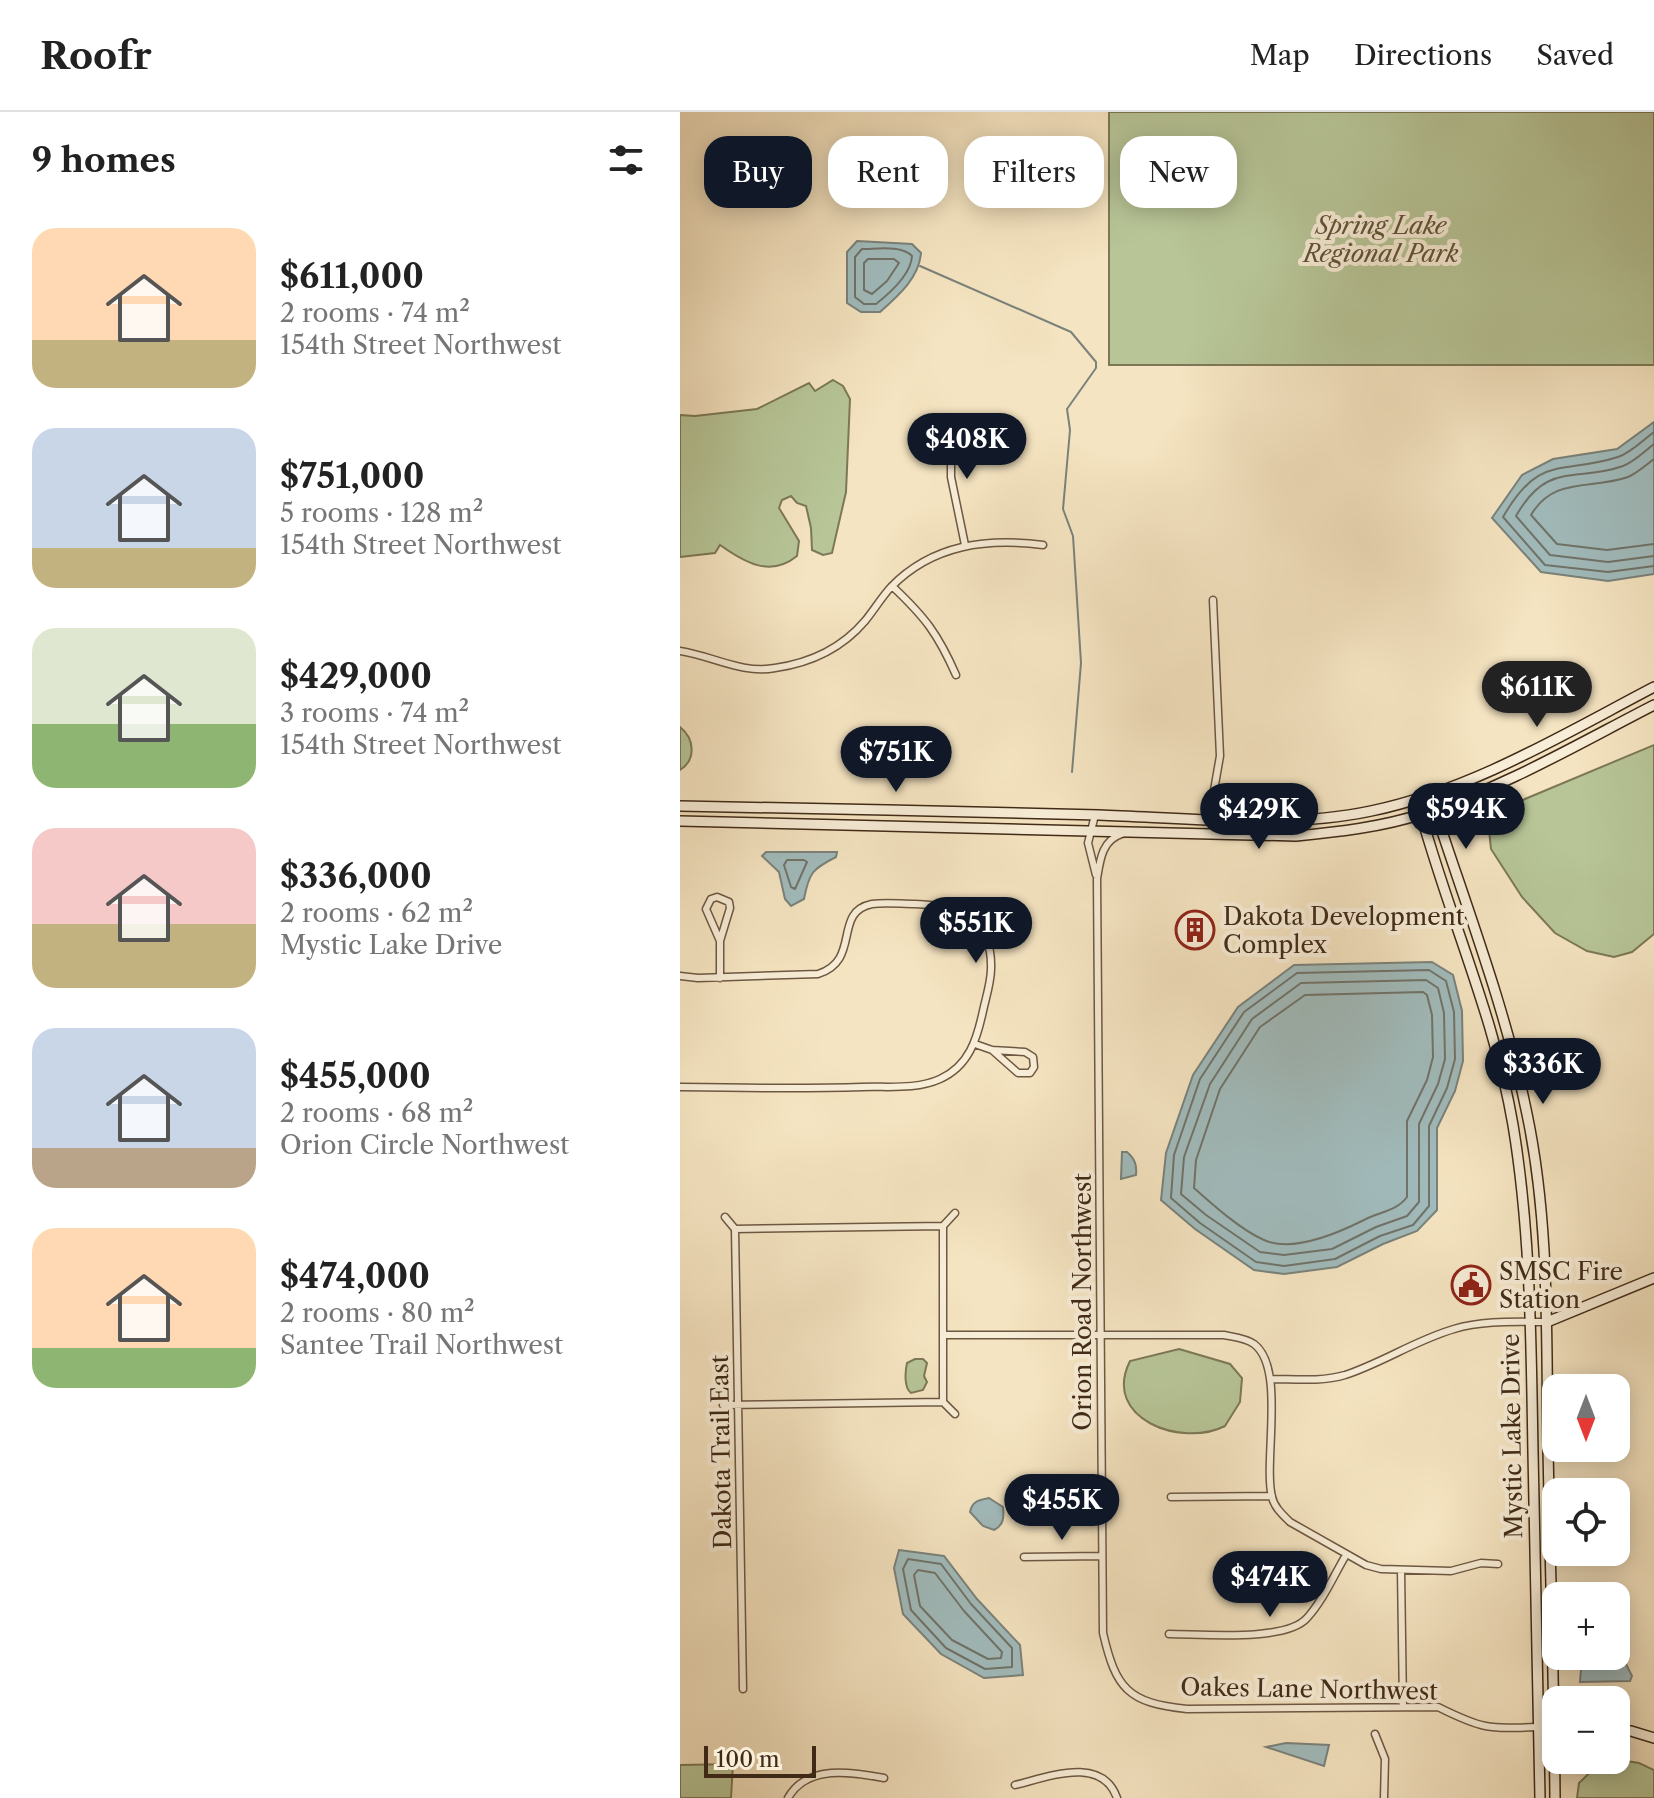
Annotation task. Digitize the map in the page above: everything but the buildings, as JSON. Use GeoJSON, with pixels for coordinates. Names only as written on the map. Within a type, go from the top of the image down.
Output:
{"type":"FeatureCollection","features":[{"type":"Feature","properties":{"kind":"street"},"geometry":{"type":"LineString","coordinates":[[951,419],[951,477],[965,545]]}},
{"type":"Feature","properties":{"kind":"street"},"geometry":{"type":"LineString","coordinates":[[680,651],[752,669],[773,669],[810,660],[850,635],[865,622],[892,586],[928,558],[965,545],[1015,542],[1043,545]]}},
{"type":"Feature","properties":{"kind":"street"},"geometry":{"type":"LineString","coordinates":[[892,586],[929,623],[956,675]]}},
{"type":"Feature","properties":{"kind":"street"},"geometry":{"type":"LineString","coordinates":[[1209,819],[1220,756],[1213,600]]}},
{"type":"Feature","properties":{"kind":"street"},"geometry":{"type":"LineString","coordinates":[[680,806],[1318,819],[1370,812],[1457,786],[1562,736],[1654,687]]}},
{"type":"Feature","properties":{"kind":"street"},"geometry":{"type":"LineString","coordinates":[[680,821],[1296,836],[1341,831],[1421,814],[1491,788],[1654,705]]}},
{"type":"Feature","properties":{"kind":"street","name":"Mystic Lake Drive"},"geometry":{"type":"LineString","coordinates":[[1430,795],[1496,994],[1527,1114],[1537,1174],[1547,1322],[1555,1686]]}},
{"type":"Feature","properties":{"kind":"street","name":"Mystic Lake Drive"},"geometry":{"type":"LineString","coordinates":[[1417,800],[1499,1056],[1519,1173],[1530,1322],[1540,1798]]}},
{"type":"Feature","properties":{"kind":"street","name":"Orion Road Northwest"},"geometry":{"type":"LineString","coordinates":[[1095,815],[1088,843],[1097,879]]}},
{"type":"Feature","properties":{"kind":"street","name":"Orion Road Northwest"},"geometry":{"type":"LineString","coordinates":[[1132,832],[1113,837],[1107,844],[1101,854],[1097,879],[1101,1556],[1103,1633],[1112,1668],[1123,1685],[1153,1705]]}},
{"type":"Feature","properties":{"kind":"street"},"geometry":{"type":"LineString","coordinates":[[720,941],[706,909],[711,899],[717,897],[729,902],[730,908],[720,941],[720,978]]}},
{"type":"Feature","properties":{"kind":"street"},"geometry":{"type":"LineString","coordinates":[[680,976],[720,978],[818,974],[830,970],[843,954],[850,920],[867,905],[945,906],[971,918],[987,942],[991,970],[975,1044],[954,1070],[926,1084],[803,1089],[680,1087]]}},
{"type":"Feature","properties":{"kind":"street"},"geometry":{"type":"LineString","coordinates":[[975,1044],[992,1050],[1029,1054],[1033,1057],[1034,1067],[1025,1075],[1018,1073],[992,1050]]}},
{"type":"Feature","properties":{"kind":"street"},"geometry":{"type":"LineString","coordinates":[[955,1213],[943,1226],[943,1402],[955,1414]]}},
{"type":"Feature","properties":{"kind":"street"},"geometry":{"type":"LineString","coordinates":[[725,1217],[735,1229],[943,1226]]}},
{"type":"Feature","properties":{"kind":"street","name":"Dakota Trail East"},"geometry":{"type":"LineString","coordinates":[[735,1229],[743,1689]]}},
{"type":"Feature","properties":{"kind":"street"},"geometry":{"type":"LineString","coordinates":[[1270,1379],[1337,1377],[1452,1329],[1505,1322],[1547,1322],[1654,1278]]}},
{"type":"Feature","properties":{"kind":"street"},"geometry":{"type":"LineString","coordinates":[[943,1335],[1224,1335],[1241,1338],[1254,1344],[1264,1357],[1270,1379],[1272,1496],[1290,1522],[1366,1565],[1401,1570],[1451,1571],[1481,1563],[1498,1564]]}},
{"type":"Feature","properties":{"kind":"street"},"geometry":{"type":"LineString","coordinates":[[723,1405],[943,1402]]}},
{"type":"Feature","properties":{"kind":"street"},"geometry":{"type":"LineString","coordinates":[[1171,1497],[1272,1496]]}},
{"type":"Feature","properties":{"kind":"street"},"geometry":{"type":"LineString","coordinates":[[1169,1634],[1275,1634],[1296,1627],[1308,1618],[1346,1555]]}},
{"type":"Feature","properties":{"kind":"street"},"geometry":{"type":"LineString","coordinates":[[1024,1557],[1101,1556]]}},
{"type":"Feature","properties":{"kind":"street"},"geometry":{"type":"LineString","coordinates":[[1401,1570],[1403,1706]]}},
{"type":"Feature","properties":{"kind":"street","name":"Oakes Lane Northwest"},"geometry":{"type":"LineString","coordinates":[[1153,1705],[1187,1709],[1438,1707],[1471,1724],[1494,1729],[1542,1727]]}},
{"type":"Feature","properties":{"kind":"street"},"geometry":{"type":"LineString","coordinates":[[1630,1731],[1654,1738]]}},
{"type":"Feature","properties":{"kind":"street"},"geometry":{"type":"LineString","coordinates":[[1375,1734],[1385,1759],[1384,1798]]}},
{"type":"Feature","properties":{"kind":"street"},"geometry":{"type":"LineString","coordinates":[[1015,1785],[1074,1772],[1089,1772],[1100,1776],[1114,1788],[1117,1798]]}},
{"type":"Feature","properties":{"kind":"street"},"geometry":{"type":"LineString","coordinates":[[788,1798],[802,1781],[816,1775],[859,1773],[884,1778]]}},
{"type":"Feature","properties":{"kind":"street","name":"Mystic Lake Drive"},"geometry":{"type":"LineString","coordinates":[[1555,1774],[1555,1798]]}},
{"type":"Feature","properties":{"kind":"green space","name":"Spring Lake Regional Park"},"geometry":{"type":"Polygon","coordinates":[[[1109,112],[1654,112],[1654,365],[1109,365],[1109,112]]]}},
{"type":"Feature","properties":{"kind":"green space"},"geometry":{"type":"Polygon","coordinates":[[[833,380],[843,386],[850,399],[846,492],[832,553],[823,555],[812,550],[806,506],[797,503],[791,496],[782,500],[779,508],[799,541],[797,556],[787,563],[767,567],[757,565],[720,545],[715,553],[680,557],[680,415],[757,409],[809,383],[815,391],[833,380]]]}},
{"type":"Feature","properties":{"kind":"green space"},"geometry":{"type":"Polygon","coordinates":[[[680,727],[689,737],[692,749],[689,761],[680,770],[680,727]]]}},
{"type":"Feature","properties":{"kind":"green space"},"geometry":{"type":"Polygon","coordinates":[[[1654,745],[1654,934],[1632,952],[1614,957],[1587,951],[1555,933],[1522,897],[1491,849],[1489,830],[1492,821],[1525,799],[1654,745]]]}},
{"type":"Feature","properties":{"kind":"green space"},"geometry":{"type":"Polygon","coordinates":[[[1179,1349],[1230,1364],[1242,1378],[1240,1402],[1225,1426],[1207,1432],[1168,1430],[1150,1424],[1136,1413],[1127,1399],[1124,1381],[1130,1361],[1179,1349]]]}},
{"type":"Feature","properties":{"kind":"green space"},"geometry":{"type":"Polygon","coordinates":[[[923,1359],[927,1363],[924,1376],[927,1382],[923,1390],[911,1393],[906,1384],[906,1371],[907,1363],[923,1359]]]}},
{"type":"Feature","properties":{"kind":"green space"},"geometry":{"type":"Polygon","coordinates":[[[1630,1762],[1639,1763],[1654,1770],[1654,1798],[1577,1798],[1579,1783],[1588,1774],[1630,1774],[1630,1762]]]}},
{"type":"Feature","properties":{"kind":"green space"},"geometry":{"type":"Polygon","coordinates":[[[733,1764],[731,1798],[680,1798],[680,1765],[733,1764]]]}},
{"type":"Feature","properties":{"kind":"water"},"geometry":{"type":"Polygon","coordinates":[[[857,241],[912,244],[921,253],[912,278],[880,312],[861,312],[847,303],[847,252],[857,241]]]}},
{"type":"Feature","properties":{"kind":"water"},"geometry":{"type":"Polygon","coordinates":[[[1654,422],[1654,574],[1608,581],[1541,572],[1492,518],[1522,475],[1553,459],[1617,449],[1654,422]]]}},
{"type":"Feature","properties":{"kind":"water"},"geometry":{"type":"Polygon","coordinates":[[[766,852],[837,852],[836,857],[813,873],[804,899],[791,906],[785,899],[779,872],[762,856],[766,852]]]}},
{"type":"Feature","properties":{"kind":"water"},"geometry":{"type":"Polygon","coordinates":[[[1432,962],[1453,975],[1462,1011],[1463,1061],[1455,1091],[1437,1128],[1437,1210],[1417,1231],[1337,1267],[1284,1274],[1254,1270],[1195,1229],[1161,1200],[1166,1153],[1193,1075],[1238,1007],[1294,965],[1432,962]]]}},
{"type":"Feature","properties":{"kind":"water"},"geometry":{"type":"Polygon","coordinates":[[[1122,1152],[1132,1157],[1136,1175],[1121,1179],[1122,1152]]]}},
{"type":"Feature","properties":{"kind":"water"},"geometry":{"type":"Polygon","coordinates":[[[989,1498],[1003,1507],[1003,1520],[994,1530],[983,1526],[970,1512],[974,1503],[989,1498]]]}},
{"type":"Feature","properties":{"kind":"water"},"geometry":{"type":"Polygon","coordinates":[[[899,1550],[944,1556],[977,1599],[1020,1645],[1023,1675],[984,1678],[941,1654],[903,1614],[894,1568],[899,1550]]]}},
{"type":"Feature","properties":{"kind":"water"},"geometry":{"type":"Polygon","coordinates":[[[1581,1670],[1629,1670],[1632,1676],[1630,1681],[1580,1682],[1581,1670]]]}},
{"type":"Feature","properties":{"kind":"water"},"geometry":{"type":"Polygon","coordinates":[[[1286,1743],[1329,1745],[1324,1766],[1266,1747],[1286,1743]]]}},
{"type":"Feature","properties":{"kind":"waterway"},"geometry":{"type":"LineString","coordinates":[[920,266],[1071,332],[1096,362],[1096,368],[1067,409],[1070,430],[1063,509],[1073,536],[1081,663],[1072,772]]}},
{"type":"Feature","properties":{"kind":"place","name":"Dakota Development Complex"},"geometry":{"type":"Point","coordinates":[1195,930]}},
{"type":"Feature","properties":{"kind":"place","name":"SMSC Fire Station"},"geometry":{"type":"Point","coordinates":[1471,1285]}}]}
